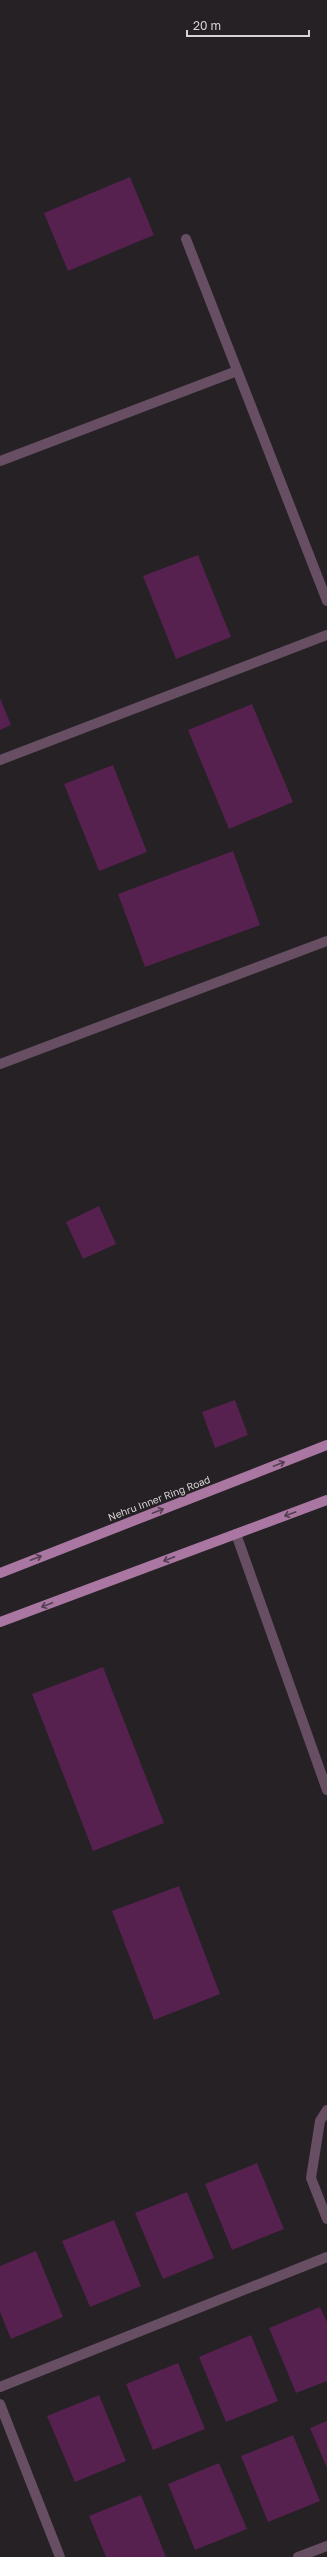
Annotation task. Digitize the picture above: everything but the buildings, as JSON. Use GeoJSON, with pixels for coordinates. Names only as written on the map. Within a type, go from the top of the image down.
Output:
{"type":"FeatureCollection","features":[{"type":"Feature","properties":{"kind":"main road","name":"Nehru Inner Ring Road"},"geometry":{"type":"LineString","coordinates":[[0,1573],[327,1446]]}},
{"type":"Feature","properties":{"kind":"main road"},"geometry":{"type":"LineString","coordinates":[[0,1622],[327,1500]]}},
{"type":"Feature","properties":{"kind":"street"},"geometry":{"type":"LineString","coordinates":[[186,239],[327,601]]}},
{"type":"Feature","properties":{"kind":"street"},"geometry":{"type":"LineString","coordinates":[[0,461],[237,371]]}},
{"type":"Feature","properties":{"kind":"street"},"geometry":{"type":"LineString","coordinates":[[0,760],[327,635]]}},
{"type":"Feature","properties":{"kind":"street"},"geometry":{"type":"LineString","coordinates":[[0,1064],[327,942]]}},
{"type":"Feature","properties":{"kind":"street"},"geometry":{"type":"LineString","coordinates":[[236,1534],[327,1790]]}},
{"type":"Feature","properties":{"kind":"street"},"geometry":{"type":"LineString","coordinates":[[327,2110],[320,2122],[310,2178],[327,2219]]}},
{"type":"Feature","properties":{"kind":"street"},"geometry":{"type":"LineString","coordinates":[[0,2387],[327,2257]]}},
{"type":"Feature","properties":{"kind":"street"},"geometry":{"type":"LineString","coordinates":[[0,2404],[60,2557]]}},
{"type":"Feature","properties":{"kind":"street"},"geometry":{"type":"LineString","coordinates":[[298,2557],[327,2546]]}}]}
